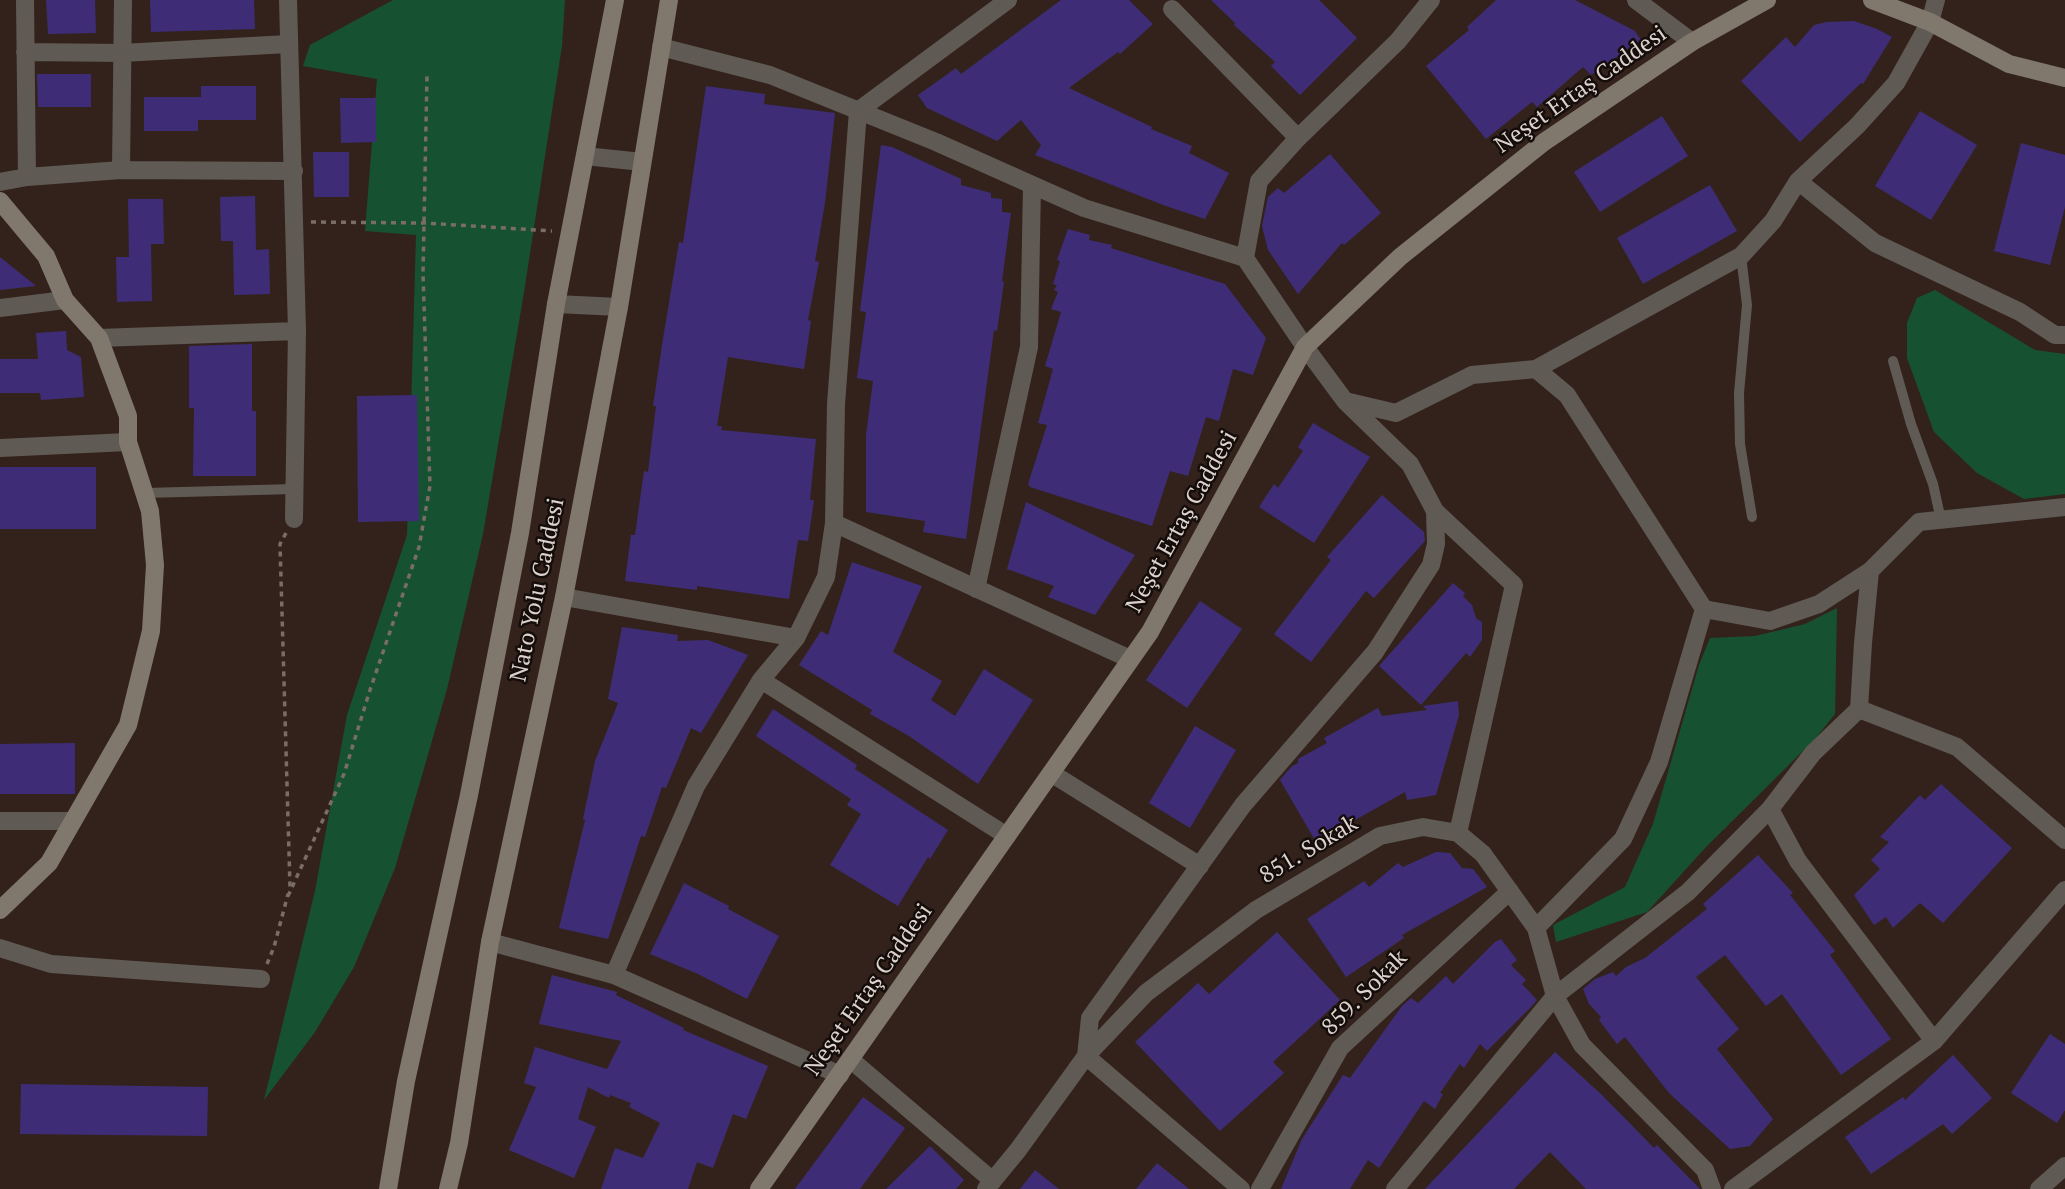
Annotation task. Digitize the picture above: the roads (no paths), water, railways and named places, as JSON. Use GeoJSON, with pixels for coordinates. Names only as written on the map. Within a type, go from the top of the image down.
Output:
{"type":"FeatureCollection","features":[{"type":"Feature","properties":{"kind":"main road"},"geometry":{"type":"LineString","coordinates":[[388,1189],[406,1081],[468,795],[520,533],[556,304],[615,0]]}},
{"type":"Feature","properties":{"kind":"main road","name":"Nato Yolu Caddesi"},"geometry":{"type":"LineString","coordinates":[[448,1189],[459,1143],[490,942],[564,597],[619,307],[669,0]]}},
{"type":"Feature","properties":{"kind":"main road","name":"Neşet Ertaş Caddesi"},"geometry":{"type":"LineString","coordinates":[[759,1189],[1150,632],[1305,347],[1400,257],[1544,142],[1692,41],[1767,0]]}},
{"type":"Feature","properties":{"kind":"main road"},"geometry":{"type":"LineString","coordinates":[[1872,0],[1930,22],[2009,64],[2065,78]]}},
{"type":"Feature","properties":{"kind":"main road"},"geometry":{"type":"LineString","coordinates":[[0,201],[46,256],[65,300],[99,338],[128,416],[128,442],[150,511],[155,565],[151,631],[128,725],[49,863],[0,910]]}},
{"type":"Feature","properties":{"kind":"street"},"geometry":{"type":"LineString","coordinates":[[25,0],[27,177]]}},
{"type":"Feature","properties":{"kind":"street"},"geometry":{"type":"LineString","coordinates":[[121,170],[123,0]]}},
{"type":"Feature","properties":{"kind":"street"},"geometry":{"type":"LineString","coordinates":[[288,0],[297,331],[294,519]]}},
{"type":"Feature","properties":{"kind":"street"},"geometry":{"type":"LineString","coordinates":[[614,975],[696,786],[761,680],[796,638],[826,577],[834,523],[836,404],[858,111],[1008,0]]}},
{"type":"Feature","properties":{"kind":"street"},"geometry":{"type":"LineString","coordinates":[[1245,258],[1259,181],[1298,138],[1398,41],[1431,0]]}},
{"type":"Feature","properties":{"kind":"street"},"geometry":{"type":"LineString","coordinates":[[1636,0],[1692,41]]}},
{"type":"Feature","properties":{"kind":"street"},"geometry":{"type":"LineString","coordinates":[[1345,401],[1396,413],[1472,375],[1536,369],[1741,256],[1773,221],[1798,181],[1857,126],[1896,83],[1930,22],[1936,0]]}},
{"type":"Feature","properties":{"kind":"street"},"geometry":{"type":"LineString","coordinates":[[1172,9],[1298,138]]}},
{"type":"Feature","properties":{"kind":"street"},"geometry":{"type":"LineString","coordinates":[[25,52],[122,53],[288,44]]}},
{"type":"Feature","properties":{"kind":"street"},"geometry":{"type":"LineString","coordinates":[[661,47],[770,75],[1084,208],[1245,258],[1345,401],[1410,464],[1435,511],[1514,585],[1458,833],[1483,854],[1536,928],[1555,996],[1583,1045],[1705,1170],[1712,1189]]}},
{"type":"Feature","properties":{"kind":"street"},"geometry":{"type":"LineString","coordinates":[[585,156],[642,162]]}},
{"type":"Feature","properties":{"kind":"street"},"geometry":{"type":"LineString","coordinates":[[0,182],[27,177],[121,170],[294,171]]}},
{"type":"Feature","properties":{"kind":"street"},"geometry":{"type":"LineString","coordinates":[[1798,181],[1875,243],[2020,312],[2055,335],[2065,335]]}},
{"type":"Feature","properties":{"kind":"street"},"geometry":{"type":"LineString","coordinates":[[976,589],[1029,347],[1032,185]]}},
{"type":"Feature","properties":{"kind":"street"},"geometry":{"type":"LineString","coordinates":[[0,308],[65,300]]}},
{"type":"Feature","properties":{"kind":"street"},"geometry":{"type":"LineString","coordinates":[[556,304],[619,307]]}},
{"type":"Feature","properties":{"kind":"street"},"geometry":{"type":"LineString","coordinates":[[99,338],[297,331]]}},
{"type":"Feature","properties":{"kind":"street"},"geometry":{"type":"LineString","coordinates":[[1536,369],[1567,395],[1704,609],[1770,621],[1819,604],[1870,571],[1919,522],[2065,508]]}},
{"type":"Feature","properties":{"kind":"street"},"geometry":{"type":"LineString","coordinates":[[0,447],[128,442]]}},
{"type":"Feature","properties":{"kind":"street"},"geometry":{"type":"LineString","coordinates":[[1241,1189],[1086,1056],[1090,1018],[1243,805],[1375,652],[1431,565],[1436,544],[1435,511]]}},
{"type":"Feature","properties":{"kind":"street"},"geometry":{"type":"LineString","coordinates":[[834,523],[1130,659]]}},
{"type":"Feature","properties":{"kind":"street"},"geometry":{"type":"LineString","coordinates":[[1395,1189],[1555,996],[1688,892],[1770,809],[1813,753],[1859,709],[1870,571]]}},
{"type":"Feature","properties":{"kind":"street"},"geometry":{"type":"LineString","coordinates":[[564,597],[796,638]]}},
{"type":"Feature","properties":{"kind":"street"},"geometry":{"type":"LineString","coordinates":[[1536,928],[1623,839],[1659,762],[1704,609]]}},
{"type":"Feature","properties":{"kind":"street"},"geometry":{"type":"LineString","coordinates":[[761,680],[1007,836]]}},
{"type":"Feature","properties":{"kind":"street"},"geometry":{"type":"LineString","coordinates":[[1859,709],[1957,747],[2065,840]]}},
{"type":"Feature","properties":{"kind":"street"},"geometry":{"type":"LineString","coordinates":[[1051,773],[1200,866]]}},
{"type":"Feature","properties":{"kind":"street"},"geometry":{"type":"LineString","coordinates":[[1770,809],[1798,861],[1934,1041]]}},
{"type":"Feature","properties":{"kind":"street"},"geometry":{"type":"LineString","coordinates":[[0,821],[73,821]]}},
{"type":"Feature","properties":{"kind":"street","name":"851. Sokak"},"geometry":{"type":"LineString","coordinates":[[989,1185],[1086,1056],[1146,993],[1256,910],[1380,836],[1423,827],[1458,833]]}},
{"type":"Feature","properties":{"kind":"street"},"geometry":{"type":"LineString","coordinates":[[1733,1189],[1934,1041],[2065,890]]}},
{"type":"Feature","properties":{"kind":"street","name":"859. Sokak"},"geometry":{"type":"LineString","coordinates":[[1260,1189],[1340,1048],[1510,891]]}},
{"type":"Feature","properties":{"kind":"street"},"geometry":{"type":"LineString","coordinates":[[490,942],[614,975],[840,1075]]}},
{"type":"Feature","properties":{"kind":"street"},"geometry":{"type":"LineString","coordinates":[[0,948],[51,964],[261,979]]}},
{"type":"Feature","properties":{"kind":"street"},"geometry":{"type":"LineString","coordinates":[[850,1059],[989,1185]]}},
{"type":"Feature","properties":{"kind":"street"},"geometry":{"type":"LineString","coordinates":[[2039,1189],[2065,1166]]}},
{"type":"Feature","properties":{"kind":"lane"},"geometry":{"type":"LineString","coordinates":[[1741,256],[1747,305],[1739,393],[1740,444],[1752,517]]}},
{"type":"Feature","properties":{"kind":"lane"},"geometry":{"type":"LineString","coordinates":[[1893,361],[1911,424],[1933,484],[1941,520]]}},
{"type":"Feature","properties":{"kind":"lane"},"geometry":{"type":"LineString","coordinates":[[145,493],[294,489]]}}]}
